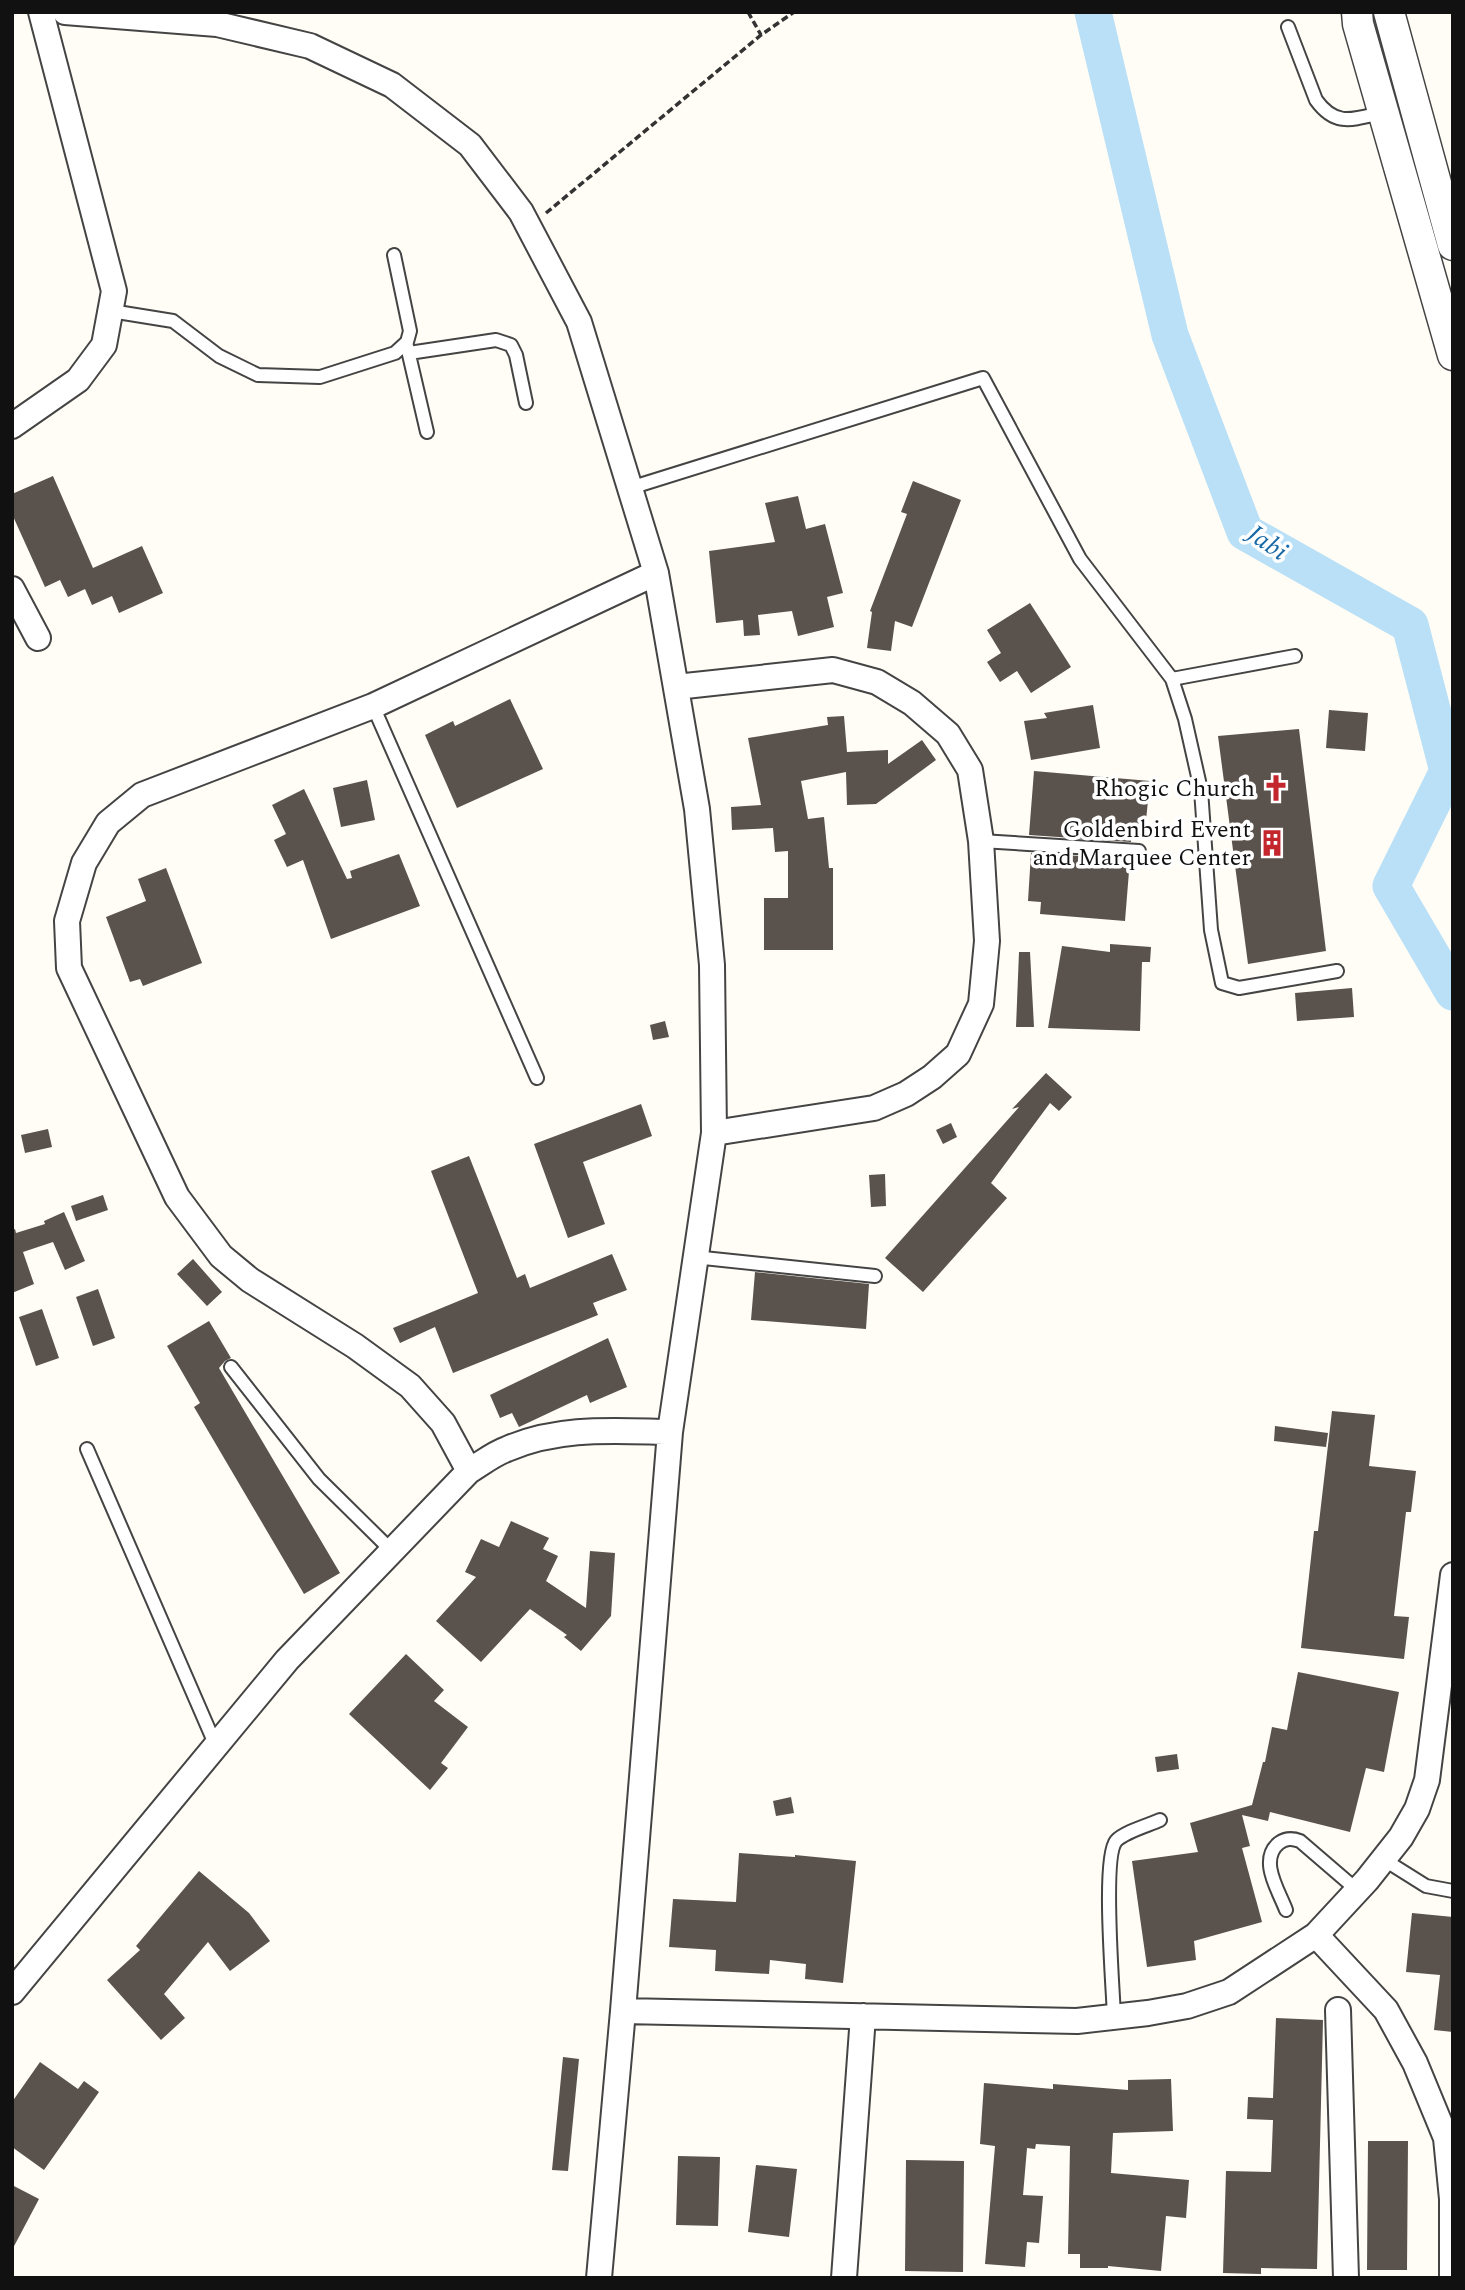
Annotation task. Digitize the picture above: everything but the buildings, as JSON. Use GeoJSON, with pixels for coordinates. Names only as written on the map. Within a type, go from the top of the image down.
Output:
{"type":"FeatureCollection","features":[{"type":"Feature","properties":{"kind":"street"},"geometry":{"type":"LineString","coordinates":[[12,426],[78,380],[104,345],[114,290],[41,12]]}},
{"type":"Feature","properties":{"kind":"street"},"geometry":{"type":"LineString","coordinates":[[65,12],[219,18],[310,46],[392,85],[470,145],[521,212],[579,321],[656,573],[697,809],[712,965],[715,1133],[670,1433],[599,2278]]}},
{"type":"Feature","properties":{"kind":"street"},"geometry":{"type":"LineString","coordinates":[[1357,12],[1358,24],[1453,355]]}},
{"type":"Feature","properties":{"kind":"street"},"geometry":{"type":"LineString","coordinates":[[1389,12],[1453,245]]}},
{"type":"Feature","properties":{"kind":"street"},"geometry":{"type":"LineString","coordinates":[[469,1471],[443,1423],[410,1386],[355,1346],[250,1280],[221,1256],[177,1197],[69,968],[67,921],[84,863],[108,823],[142,795],[373,706],[656,573]]}},
{"type":"Feature","properties":{"kind":"street"},"geometry":{"type":"LineString","coordinates":[[12,589],[38,638]]}},
{"type":"Feature","properties":{"kind":"street"},"geometry":{"type":"LineString","coordinates":[[676,687],[832,670],[877,682],[912,703],[948,734],[970,769],[981,841],[987,941],[981,1004],[958,1054],[932,1077],[906,1094],[874,1108],[715,1133]]}},
{"type":"Feature","properties":{"kind":"street"},"geometry":{"type":"LineString","coordinates":[[12,1992],[287,1660],[469,1471],[506,1449],[547,1436],[580,1431],[670,1433]]}},
{"type":"Feature","properties":{"kind":"street"},"geometry":{"type":"LineString","coordinates":[[623,2011],[1077,2021],[1187,2006],[1229,1992],[1316,1935],[1357,1891],[1401,1837],[1417,1809],[1427,1780],[1453,1575]]}},
{"type":"Feature","properties":{"kind":"street"},"geometry":{"type":"LineString","coordinates":[[1316,1935],[1386,2010],[1415,2063],[1449,2138],[1452,2278]]}},
{"type":"Feature","properties":{"kind":"street"},"geometry":{"type":"LineString","coordinates":[[1338,2010],[1346,2278]]}},
{"type":"Feature","properties":{"kind":"street"},"geometry":{"type":"LineString","coordinates":[[844,2278],[863,2016]]}},
{"type":"Feature","properties":{"kind":"lane"},"geometry":{"type":"LineString","coordinates":[[1289,27],[1316,100],[1324,110],[1335,119],[1345,120],[1383,112]]}},
{"type":"Feature","properties":{"kind":"lane"},"geometry":{"type":"LineString","coordinates":[[394,255],[410,331],[408,348],[427,432]]}},
{"type":"Feature","properties":{"kind":"lane"},"geometry":{"type":"LineString","coordinates":[[111,311],[173,321],[219,356],[258,374],[320,377],[408,348],[496,340],[511,345],[516,355],[526,403]]}},
{"type":"Feature","properties":{"kind":"lane"},"geometry":{"type":"LineString","coordinates":[[630,488],[983,378],[1080,559],[1172,679],[1185,719],[1200,790],[1210,930],[1222,982],[1239,988],[1337,971]]}},
{"type":"Feature","properties":{"kind":"lane"},"geometry":{"type":"LineString","coordinates":[[1172,679],[1295,656]]}},
{"type":"Feature","properties":{"kind":"lane"},"geometry":{"type":"LineString","coordinates":[[373,706],[537,1078]]}},
{"type":"Feature","properties":{"kind":"lane"},"geometry":{"type":"LineString","coordinates":[[981,841],[1139,851]]}},
{"type":"Feature","properties":{"kind":"lane"},"geometry":{"type":"LineString","coordinates":[[695,1257],[875,1276]]}},
{"type":"Feature","properties":{"kind":"lane"},"geometry":{"type":"LineString","coordinates":[[231,1367],[319,1479],[392,1551]]}},
{"type":"Feature","properties":{"kind":"lane"},"geometry":{"type":"LineString","coordinates":[[87,1449],[216,1746]]}},
{"type":"Feature","properties":{"kind":"lane"},"geometry":{"type":"LineString","coordinates":[[1114,2017],[1110,1876],[1112,1848],[1118,1838],[1160,1820]]}},
{"type":"Feature","properties":{"kind":"lane"},"geometry":{"type":"LineString","coordinates":[[1286,1910],[1269,1860],[1272,1850],[1282,1841],[1291,1838],[1300,1841],[1357,1891]]}},
{"type":"Feature","properties":{"kind":"lane"},"geometry":{"type":"LineString","coordinates":[[1383,1859],[1426,1886],[1453,1891]]}},
{"type":"Feature","properties":{"kind":"path"},"geometry":{"type":"LineString","coordinates":[[748,12],[761,35]]}},
{"type":"Feature","properties":{"kind":"path"},"geometry":{"type":"LineString","coordinates":[[529,227],[761,35],[794,12]]}},
{"type":"Feature","properties":{"kind":"waterway","name":"Jabi"},"geometry":{"type":"LineString","coordinates":[[1093,12],[1170,335],[1245,532],[1410,625],[1448,771],[1391,886],[1453,992]]}},
{"type":"Feature","properties":{"kind":"place","name":"Rhogic Church"},"geometry":{"type":"Point","coordinates":[1276,788]}},
{"type":"Feature","properties":{"kind":"place","name":"Goldenbird Event and Marquee Center"},"geometry":{"type":"Point","coordinates":[1272,843]}}]}
